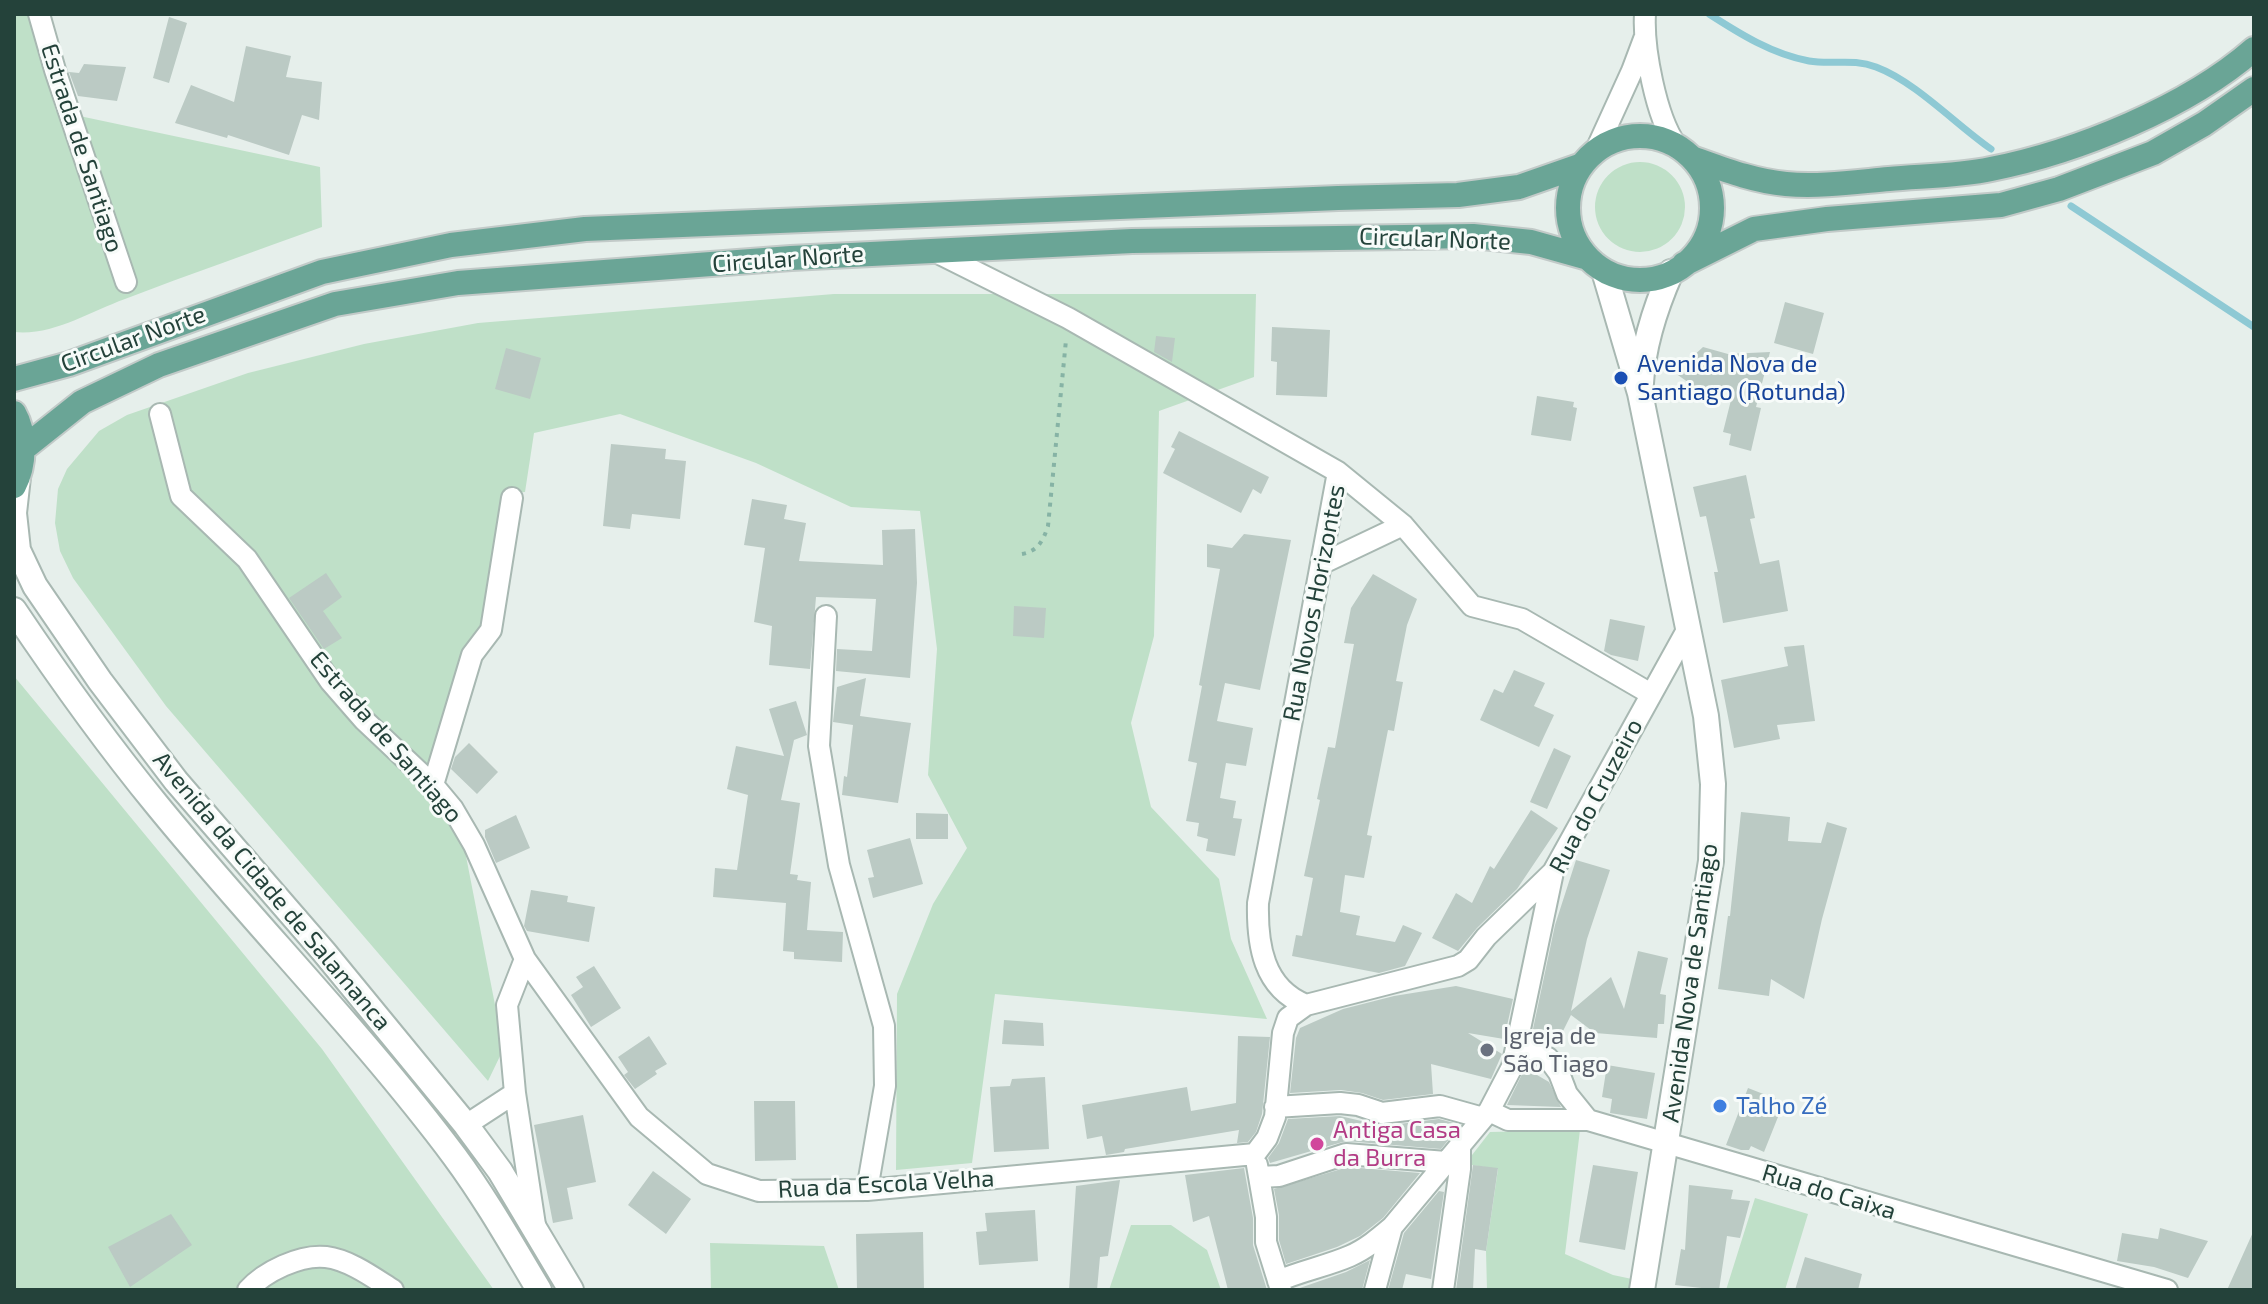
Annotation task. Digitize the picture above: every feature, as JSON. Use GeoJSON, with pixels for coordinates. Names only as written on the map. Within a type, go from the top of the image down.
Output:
{"type":"FeatureCollection","features":[{"type":"Feature","properties":{"kind":"main road"},"geometry":{"type":"LineString","coordinates":[[2254,49],[2177,101],[2129,124],[2088,142],[1989,169],[1826,184],[1787,184],[1750,178],[1656,138],[1635,136],[1615,140],[1589,158],[1571,188],[1568,212],[1574,237],[1596,264],[1624,278],[1645,280],[1678,268],[1754,229],[1827,219],[2001,205],[2059,189],[2153,153],[2204,124],[2254,89]]}},
{"type":"Feature","properties":{"kind":"main road"},"geometry":{"type":"LineString","coordinates":[[1678,268],[1701,247],[1710,225],[1712,201],[1705,178],[1684,152]]}},
{"type":"Feature","properties":{"kind":"main road","name":"Circular Norte"},"geometry":{"type":"LineString","coordinates":[[14,379],[69,364],[322,272],[451,245],[601,228],[1458,195],[1519,187],[1589,158]]}},
{"type":"Feature","properties":{"kind":"main road","name":"Circular Norte"},"geometry":{"type":"LineString","coordinates":[[23,449],[82,402],[159,365],[335,304],[458,283],[791,258],[1132,241],[1473,236],[1531,242],[1596,264]]}},
{"type":"Feature","properties":{"kind":"main road"},"geometry":{"type":"LineString","coordinates":[[14,413],[23,449],[16,482]]}},
{"type":"Feature","properties":{"kind":"street","name":"Estrada de Santiago"},"geometry":{"type":"LineString","coordinates":[[39,14],[126,282]]}},
{"type":"Feature","properties":{"kind":"street"},"geometry":{"type":"LineString","coordinates":[[1645,14],[1644,39],[1651,77],[1668,134],[1684,152]]}},
{"type":"Feature","properties":{"kind":"street"},"geometry":{"type":"LineString","coordinates":[[1589,158],[1632,71],[1644,39]]}},
{"type":"Feature","properties":{"kind":"street"},"geometry":{"type":"LineString","coordinates":[[934,250],[1068,318],[1338,472]]}},
{"type":"Feature","properties":{"kind":"street","name":"Avenida Nova de Santiago"},"geometry":{"type":"LineString","coordinates":[[1596,264],[1640,393],[1706,716],[1711,770],[1711,861],[1642,1290]]}},
{"type":"Feature","properties":{"kind":"street","name":"Avenida Nova de Santiago"},"geometry":{"type":"LineString","coordinates":[[1640,393],[1642,367],[1661,295],[1678,268]]}},
{"type":"Feature","properties":{"kind":"street","name":"Estrada de Santiago"},"geometry":{"type":"LineString","coordinates":[[160,414],[181,496],[247,559],[330,681],[364,720],[433,785],[453,809],[474,845],[525,959]]}},
{"type":"Feature","properties":{"kind":"street","name":"Rua Novos Horizontes"},"geometry":{"type":"LineString","coordinates":[[1306,1005],[1292,1000],[1281,990],[1263,961],[1257,933],[1258,903],[1338,472],[1403,525],[1472,606],[1522,619],[1651,694]]}},
{"type":"Feature","properties":{"kind":"street","name":"Avenida da Cidade de Salamanca"},"geometry":{"type":"LineString","coordinates":[[16,482],[14,513],[18,550],[35,586],[100,681],[176,781],[324,952],[466,1125],[500,1171],[571,1290]]}},
{"type":"Feature","properties":{"kind":"street"},"geometry":{"type":"LineString","coordinates":[[433,785],[472,655],[491,630],[512,498]]}},
{"type":"Feature","properties":{"kind":"street"},"geometry":{"type":"LineString","coordinates":[[1321,564],[1403,525]]}},
{"type":"Feature","properties":{"kind":"street","name":"Avenida da Cidade de Salamanca"},"geometry":{"type":"LineString","coordinates":[[14,610],[71,695],[157,805],[455,1157],[539,1290]]}},
{"type":"Feature","properties":{"kind":"street"},"geometry":{"type":"LineString","coordinates":[[826,616],[819,746],[839,865],[884,1026],[885,1086],[867,1190]]}},
{"type":"Feature","properties":{"kind":"street","name":"Rua do Cruzeiro"},"geometry":{"type":"LineString","coordinates":[[1392,1227],[1486,1115],[1512,1067],[1553,872],[1687,630]]}},
{"type":"Feature","properties":{"kind":"street"},"geometry":{"type":"LineString","coordinates":[[1392,1227],[1368,1247],[1302,1271],[1279,1286],[1266,1242],[1266,1217],[1255,1154],[1267,1138],[1275,1107],[1283,1033],[1288,1018],[1306,1005],[1458,966],[1468,960],[1486,937],[1553,872]]}},
{"type":"Feature","properties":{"kind":"street"},"geometry":{"type":"LineString","coordinates":[[525,959],[507,1005],[515,1093],[536,1228]]}},
{"type":"Feature","properties":{"kind":"street","name":"Rua da Escola Velha"},"geometry":{"type":"LineString","coordinates":[[525,959],[639,1117],[707,1174],[759,1191],[867,1190],[1255,1154]]}},
{"type":"Feature","properties":{"kind":"street"},"geometry":{"type":"LineString","coordinates":[[1517,1041],[1548,1058],[1559,1073],[1567,1094],[1588,1120]]}},
{"type":"Feature","properties":{"kind":"street"},"geometry":{"type":"LineString","coordinates":[[466,1125],[515,1093]]}},
{"type":"Feature","properties":{"kind":"street","name":"Rua do Caixa"},"geometry":{"type":"LineString","coordinates":[[1275,1107],[1340,1103],[1382,1113],[1440,1106],[1508,1120],[1588,1120],[2167,1290]]}},
{"type":"Feature","properties":{"kind":"street"},"geometry":{"type":"LineString","coordinates":[[1260,1177],[1279,1176],[1346,1154],[1453,1154],[1460,1169],[1443,1290]]}},
{"type":"Feature","properties":{"kind":"street"},"geometry":{"type":"LineString","coordinates":[[1375,1290],[1392,1227]]}},
{"type":"Feature","properties":{"kind":"street"},"geometry":{"type":"LineString","coordinates":[[248,1290],[259,1277],[291,1262],[326,1257],[357,1268],[393,1290]]}},
{"type":"Feature","properties":{"kind":"path"},"geometry":{"type":"LineString","coordinates":[[1022,554],[1032,552],[1043,541],[1048,526],[1068,318]]}},
{"type":"Feature","properties":{"kind":"green space"},"geometry":{"type":"Polygon","coordinates":[[[14,14],[29,14],[56,111],[320,167],[322,227],[111,304],[57,327],[14,332],[14,14]]]}},
{"type":"Feature","properties":{"kind":"green space"},"geometry":{"type":"Polygon","coordinates":[[[1640,162],[1657,166],[1672,175],[1681,190],[1685,207],[1681,224],[1672,239],[1657,248],[1640,252],[1623,248],[1608,239],[1599,224],[1595,207],[1599,190],[1608,175],[1623,166],[1640,162]]]}},
{"type":"Feature","properties":{"kind":"green space"},"geometry":{"type":"Polygon","coordinates":[[[834,294],[1256,294],[1254,377],[1159,411],[1154,636],[1131,723],[1151,807],[1219,879],[1231,939],[1267,1019],[995,994],[972,1163],[896,1170],[897,994],[933,904],[967,848],[928,775],[937,649],[920,511],[851,507],[756,463],[620,414],[534,433],[525,492],[501,494],[484,626],[471,638],[425,786],[464,846],[497,1015],[501,1054],[488,1081],[166,706],[73,578],[60,551],[55,523],[58,489],[67,469],[99,431],[127,415],[248,373],[364,344],[478,323],[834,294]]]}},
{"type":"Feature","properties":{"kind":"green space"},"geometry":{"type":"Polygon","coordinates":[[[14,676],[322,1049],[494,1290],[14,1290],[14,676]]]}},
{"type":"Feature","properties":{"kind":"green space"},"geometry":{"type":"Polygon","coordinates":[[[1580,1130],[1565,1254],[1613,1275],[1632,1279],[1631,1290],[1487,1290],[1486,1251],[1498,1169],[1465,1164],[1490,1132],[1580,1130]]]}},
{"type":"Feature","properties":{"kind":"green space"},"geometry":{"type":"Polygon","coordinates":[[[1755,1198],[1808,1214],[1785,1290],[1726,1290],[1755,1198]]]}},
{"type":"Feature","properties":{"kind":"green space"},"geometry":{"type":"Polygon","coordinates":[[[1131,1225],[1171,1225],[1207,1250],[1221,1290],[1109,1290],[1131,1225]]]}},
{"type":"Feature","properties":{"kind":"green space"},"geometry":{"type":"Polygon","coordinates":[[[710,1243],[824,1246],[839,1290],[711,1290],[710,1243]]]}},
{"type":"Feature","properties":{"kind":"building"},"geometry":{"type":"Polygon","coordinates":[[[169,17],[187,23],[169,83],[153,78],[169,17]]]}},
{"type":"Feature","properties":{"kind":"building"},"geometry":{"type":"Polygon","coordinates":[[[246,46],[291,56],[286,77],[322,82],[319,120],[302,115],[289,155],[228,135],[227,138],[175,123],[191,85],[234,102],[246,46]]]}},
{"type":"Feature","properties":{"kind":"building"},"geometry":{"type":"Polygon","coordinates":[[[84,64],[126,67],[117,101],[78,96],[69,72],[79,73],[84,64]]]}},
{"type":"Feature","properties":{"kind":"building"},"geometry":{"type":"Polygon","coordinates":[[[1785,302],[1824,313],[1813,354],[1774,343],[1785,302]]]}},
{"type":"Feature","properties":{"kind":"building"},"geometry":{"type":"Polygon","coordinates":[[[1272,327],[1330,330],[1327,397],[1276,395],[1277,362],[1271,361],[1272,327]]]}},
{"type":"Feature","properties":{"kind":"building"},"geometry":{"type":"Polygon","coordinates":[[[1156,336],[1175,338],[1172,362],[1154,352],[1156,336]]]}},
{"type":"Feature","properties":{"kind":"building"},"geometry":{"type":"Polygon","coordinates":[[[1703,347],[1728,354],[1770,352],[1756,407],[1761,408],[1751,451],[1729,445],[1731,434],[1723,432],[1733,392],[1702,392],[1675,373],[1703,347]]]}},
{"type":"Feature","properties":{"kind":"building"},"geometry":{"type":"Polygon","coordinates":[[[506,348],[541,358],[530,399],[495,389],[506,348]]]}},
{"type":"Feature","properties":{"kind":"building"},"geometry":{"type":"Polygon","coordinates":[[[1537,396],[1574,402],[1573,407],[1577,408],[1571,441],[1531,435],[1537,396]]]}},
{"type":"Feature","properties":{"kind":"building"},"geometry":{"type":"Polygon","coordinates":[[[1179,431],[1269,477],[1261,494],[1253,489],[1241,513],[1163,473],[1175,449],[1171,447],[1179,431]]]}},
{"type":"Feature","properties":{"kind":"building"},"geometry":{"type":"Polygon","coordinates":[[[611,444],[666,449],[665,459],[686,461],[680,519],[632,514],[630,529],[603,526],[611,444]]]}},
{"type":"Feature","properties":{"kind":"building"},"geometry":{"type":"Polygon","coordinates":[[[1746,475],[1755,518],[1750,519],[1760,564],[1779,560],[1788,611],[1723,623],[1714,572],[1718,572],[1706,516],[1700,517],[1693,487],[1746,475]]]}},
{"type":"Feature","properties":{"kind":"building"},"geometry":{"type":"Polygon","coordinates":[[[752,499],[787,505],[784,519],[806,523],[799,561],[883,565],[882,530],[915,529],[917,583],[910,678],[836,671],[837,649],[872,651],[876,599],[816,597],[810,669],[769,665],[772,626],[754,622],[765,548],[744,545],[752,499]]]}},
{"type":"Feature","properties":{"kind":"building"},"geometry":{"type":"Polygon","coordinates":[[[1244,534],[1291,540],[1260,690],[1225,683],[1217,721],[1253,728],[1246,766],[1226,763],[1220,798],[1236,801],[1233,818],[1242,819],[1235,856],[1206,851],[1208,839],[1197,836],[1199,823],[1186,821],[1197,763],[1188,761],[1220,569],[1207,567],[1207,544],[1232,548],[1244,534]]]}},
{"type":"Feature","properties":{"kind":"building"},"geometry":{"type":"Polygon","coordinates":[[[326,573],[342,597],[323,611],[342,638],[324,649],[289,598],[326,573]]]}},
{"type":"Feature","properties":{"kind":"building"},"geometry":{"type":"Polygon","coordinates":[[[1373,574],[1417,599],[1407,625],[1396,681],[1403,682],[1394,731],[1388,730],[1367,835],[1372,836],[1364,878],[1345,875],[1340,912],[1360,916],[1356,935],[1395,942],[1403,925],[1422,933],[1405,966],[1379,973],[1292,956],[1296,935],[1302,936],[1313,878],[1304,876],[1320,800],[1317,799],[1328,747],[1335,748],[1354,644],[1344,643],[1351,608],[1373,574]]]}},
{"type":"Feature","properties":{"kind":"building"},"geometry":{"type":"Polygon","coordinates":[[[1014,606],[1046,608],[1044,638],[1013,636],[1014,606]]]}},
{"type":"Feature","properties":{"kind":"building"},"geometry":{"type":"Polygon","coordinates":[[[1610,619],[1645,626],[1638,661],[1604,651],[1610,619]]]}},
{"type":"Feature","properties":{"kind":"building"},"geometry":{"type":"Polygon","coordinates":[[[1804,645],[1815,721],[1777,725],[1780,739],[1734,748],[1721,680],[1788,666],[1784,647],[1804,645]]]}},
{"type":"Feature","properties":{"kind":"building"},"geometry":{"type":"Polygon","coordinates":[[[1514,670],[1545,683],[1534,706],[1554,715],[1539,747],[1480,720],[1494,689],[1503,693],[1514,670]]]}},
{"type":"Feature","properties":{"kind":"building"},"geometry":{"type":"Polygon","coordinates":[[[866,678],[860,716],[911,723],[898,803],[842,795],[853,725],[833,722],[837,687],[866,678]]]}},
{"type":"Feature","properties":{"kind":"building"},"geometry":{"type":"Polygon","coordinates":[[[796,701],[807,735],[794,740],[781,800],[800,803],[790,874],[798,875],[797,880],[811,882],[807,930],[843,932],[842,962],[794,959],[794,952],[783,951],[786,903],[713,897],[715,868],[737,870],[748,795],[727,789],[736,746],[784,756],[769,709],[796,701]]]}},
{"type":"Feature","properties":{"kind":"building"},"geometry":{"type":"Polygon","coordinates":[[[469,743],[498,772],[477,794],[451,769],[455,757],[469,743]]]}},
{"type":"Feature","properties":{"kind":"building"},"geometry":{"type":"Polygon","coordinates":[[[1554,748],[1571,756],[1547,809],[1530,802],[1554,748]]]}},
{"type":"Feature","properties":{"kind":"building"},"geometry":{"type":"Polygon","coordinates":[[[1531,810],[1558,828],[1517,889],[1458,951],[1432,938],[1456,893],[1472,903],[1490,866],[1494,869],[1531,810]]]}},
{"type":"Feature","properties":{"kind":"building"},"geometry":{"type":"Polygon","coordinates":[[[1741,812],[1790,817],[1788,841],[1821,843],[1827,822],[1847,828],[1804,999],[1771,979],[1769,996],[1718,989],[1730,916],[1741,812]]]}},
{"type":"Feature","properties":{"kind":"building"},"geometry":{"type":"Polygon","coordinates":[[[916,813],[948,814],[948,839],[916,839],[916,813]]]}},
{"type":"Feature","properties":{"kind":"building"},"geometry":{"type":"Polygon","coordinates":[[[516,815],[530,848],[496,863],[485,830],[516,815]]]}},
{"type":"Feature","properties":{"kind":"building"},"geometry":{"type":"Polygon","coordinates":[[[910,838],[923,884],[873,898],[868,878],[874,877],[867,850],[910,838]]]}},
{"type":"Feature","properties":{"kind":"building"},"geometry":{"type":"Polygon","coordinates":[[[1576,860],[1610,870],[1587,939],[1571,1011],[1611,977],[1624,1009],[1638,951],[1668,958],[1660,994],[1666,995],[1664,1024],[1658,1024],[1657,1038],[1595,1033],[1571,1015],[1563,1031],[1533,1029],[1555,925],[1576,860]]]}},
{"type":"Feature","properties":{"kind":"building"},"geometry":{"type":"Polygon","coordinates":[[[531,890],[568,896],[567,902],[595,907],[589,942],[527,931],[524,926],[531,890]]]}},
{"type":"Feature","properties":{"kind":"building"},"geometry":{"type":"Polygon","coordinates":[[[594,966],[621,1008],[591,1027],[571,995],[583,987],[576,977],[594,966]]]}},
{"type":"Feature","properties":{"kind":"building"},"geometry":{"type":"Polygon","coordinates":[[[1456,986],[1513,999],[1504,1039],[1468,1033],[1502,1054],[1491,1079],[1431,1064],[1433,1094],[1383,1100],[1341,1090],[1290,1093],[1296,1038],[1300,1028],[1343,1009],[1394,996],[1456,986]]]}},
{"type":"Feature","properties":{"kind":"building"},"geometry":{"type":"Polygon","coordinates":[[[1004,1020],[1043,1023],[1044,1046],[1002,1044],[1004,1020]]]}},
{"type":"Feature","properties":{"kind":"building"},"geometry":{"type":"Polygon","coordinates":[[[649,1036],[667,1064],[635,1089],[624,1075],[628,1072],[618,1057],[649,1036]]]}},
{"type":"Feature","properties":{"kind":"building"},"geometry":{"type":"Polygon","coordinates":[[[1238,1036],[1270,1037],[1262,1114],[1256,1132],[1248,1142],[1237,1143],[1239,1130],[1106,1155],[1102,1136],[1087,1139],[1082,1105],[1187,1087],[1191,1111],[1236,1103],[1238,1036]]]}},
{"type":"Feature","properties":{"kind":"building"},"geometry":{"type":"Polygon","coordinates":[[[1607,1065],[1655,1073],[1647,1119],[1610,1113],[1612,1099],[1602,1097],[1607,1065]]]}},
{"type":"Feature","properties":{"kind":"building"},"geometry":{"type":"Polygon","coordinates":[[[1525,1068],[1549,1082],[1561,1107],[1507,1105],[1525,1068]]]}},
{"type":"Feature","properties":{"kind":"building"},"geometry":{"type":"Polygon","coordinates":[[[1045,1077],[1049,1149],[994,1152],[990,1087],[1010,1086],[1012,1079],[1045,1077]]]}},
{"type":"Feature","properties":{"kind":"building"},"geometry":{"type":"Polygon","coordinates":[[[1748,1088],[1784,1102],[1764,1152],[1751,1146],[1749,1150],[1741,1150],[1726,1145],[1748,1088]]]}},
{"type":"Feature","properties":{"kind":"building"},"geometry":{"type":"Polygon","coordinates":[[[754,1101],[795,1101],[796,1160],[755,1161],[754,1101]]]}},
{"type":"Feature","properties":{"kind":"building"},"geometry":{"type":"Polygon","coordinates":[[[583,1115],[596,1182],[567,1188],[573,1219],[553,1223],[534,1125],[583,1115]]]}},
{"type":"Feature","properties":{"kind":"building"},"geometry":{"type":"Polygon","coordinates":[[[1340,1116],[1383,1126],[1439,1119],[1454,1123],[1454,1133],[1441,1149],[1346,1141],[1270,1163],[1268,1158],[1279,1143],[1288,1119],[1340,1116]]]}},
{"type":"Feature","properties":{"kind":"building"},"geometry":{"type":"Polygon","coordinates":[[[1473,1165],[1498,1168],[1486,1251],[1475,1249],[1473,1290],[1456,1290],[1473,1165]]]}},
{"type":"Feature","properties":{"kind":"building"},"geometry":{"type":"Polygon","coordinates":[[[1593,1165],[1638,1172],[1625,1250],[1579,1242],[1593,1165]]]}},
{"type":"Feature","properties":{"kind":"building"},"geometry":{"type":"Polygon","coordinates":[[[1348,1167],[1420,1173],[1383,1218],[1360,1236],[1286,1264],[1279,1240],[1279,1215],[1274,1189],[1348,1167]]]}},
{"type":"Feature","properties":{"kind":"building"},"geometry":{"type":"Polygon","coordinates":[[[1244,1168],[1253,1218],[1253,1245],[1267,1290],[1228,1290],[1209,1216],[1193,1222],[1185,1175],[1244,1168]]]}},
{"type":"Feature","properties":{"kind":"building"},"geometry":{"type":"Polygon","coordinates":[[[653,1171],[691,1199],[666,1234],[628,1205],[653,1171]]]}},
{"type":"Feature","properties":{"kind":"building"},"geometry":{"type":"Polygon","coordinates":[[[1120,1180],[1108,1256],[1100,1257],[1097,1290],[1069,1290],[1076,1186],[1120,1180]]]}},
{"type":"Feature","properties":{"kind":"building"},"geometry":{"type":"Polygon","coordinates":[[[1689,1185],[1733,1190],[1731,1199],[1750,1201],[1740,1238],[1727,1236],[1719,1290],[1675,1285],[1681,1249],[1685,1250],[1689,1185]]]}},
{"type":"Feature","properties":{"kind":"building"},"geometry":{"type":"Polygon","coordinates":[[[1439,1191],[1444,1192],[1431,1279],[1406,1274],[1402,1290],[1388,1290],[1404,1233],[1439,1191]]]}},
{"type":"Feature","properties":{"kind":"building"},"geometry":{"type":"Polygon","coordinates":[[[1035,1210],[1038,1261],[979,1265],[976,1232],[987,1231],[985,1213],[1035,1210]]]}},
{"type":"Feature","properties":{"kind":"building"},"geometry":{"type":"Polygon","coordinates":[[[171,1214],[192,1245],[130,1287],[108,1247],[171,1214]]]}},
{"type":"Feature","properties":{"kind":"building"},"geometry":{"type":"Polygon","coordinates":[[[2160,1228],[2208,1241],[2188,1278],[2154,1267],[2117,1261],[2122,1233],[2158,1239],[2160,1228]]]}},
{"type":"Feature","properties":{"kind":"building"},"geometry":{"type":"Polygon","coordinates":[[[2254,1230],[2254,1290],[2227,1290],[2254,1230]]]}},
{"type":"Feature","properties":{"kind":"building"},"geometry":{"type":"Polygon","coordinates":[[[923,1232],[924,1290],[857,1290],[856,1234],[923,1232]]]}},
{"type":"Feature","properties":{"kind":"building"},"geometry":{"type":"Polygon","coordinates":[[[1805,1257],[1862,1274],[1858,1290],[1795,1290],[1805,1257]]]}},
{"type":"Feature","properties":{"kind":"building"},"geometry":{"type":"Polygon","coordinates":[[[1370,1260],[1362,1290],[1294,1290],[1346,1272],[1370,1260]]]}},
{"type":"Feature","properties":{"kind":"waterway"},"geometry":{"type":"LineString","coordinates":[[1709,14],[1782,54],[1809,61],[1867,64],[1891,74],[1991,149]]}},
{"type":"Feature","properties":{"kind":"waterway"},"geometry":{"type":"LineString","coordinates":[[2071,206],[2254,327]]}},
{"type":"Feature","properties":{"kind":"place","name":"Avenida Nova de Santiago (Rotunda)"},"geometry":{"type":"Point","coordinates":[1621,378]}},
{"type":"Feature","properties":{"kind":"place","name":"Igreja de São Tiago"},"geometry":{"type":"Point","coordinates":[1487,1050]}},
{"type":"Feature","properties":{"kind":"place","name":"Talho Zé"},"geometry":{"type":"Point","coordinates":[1720,1106]}},
{"type":"Feature","properties":{"kind":"place","name":"Antiga Casa da Burra"},"geometry":{"type":"Point","coordinates":[1317,1144]}}]}
